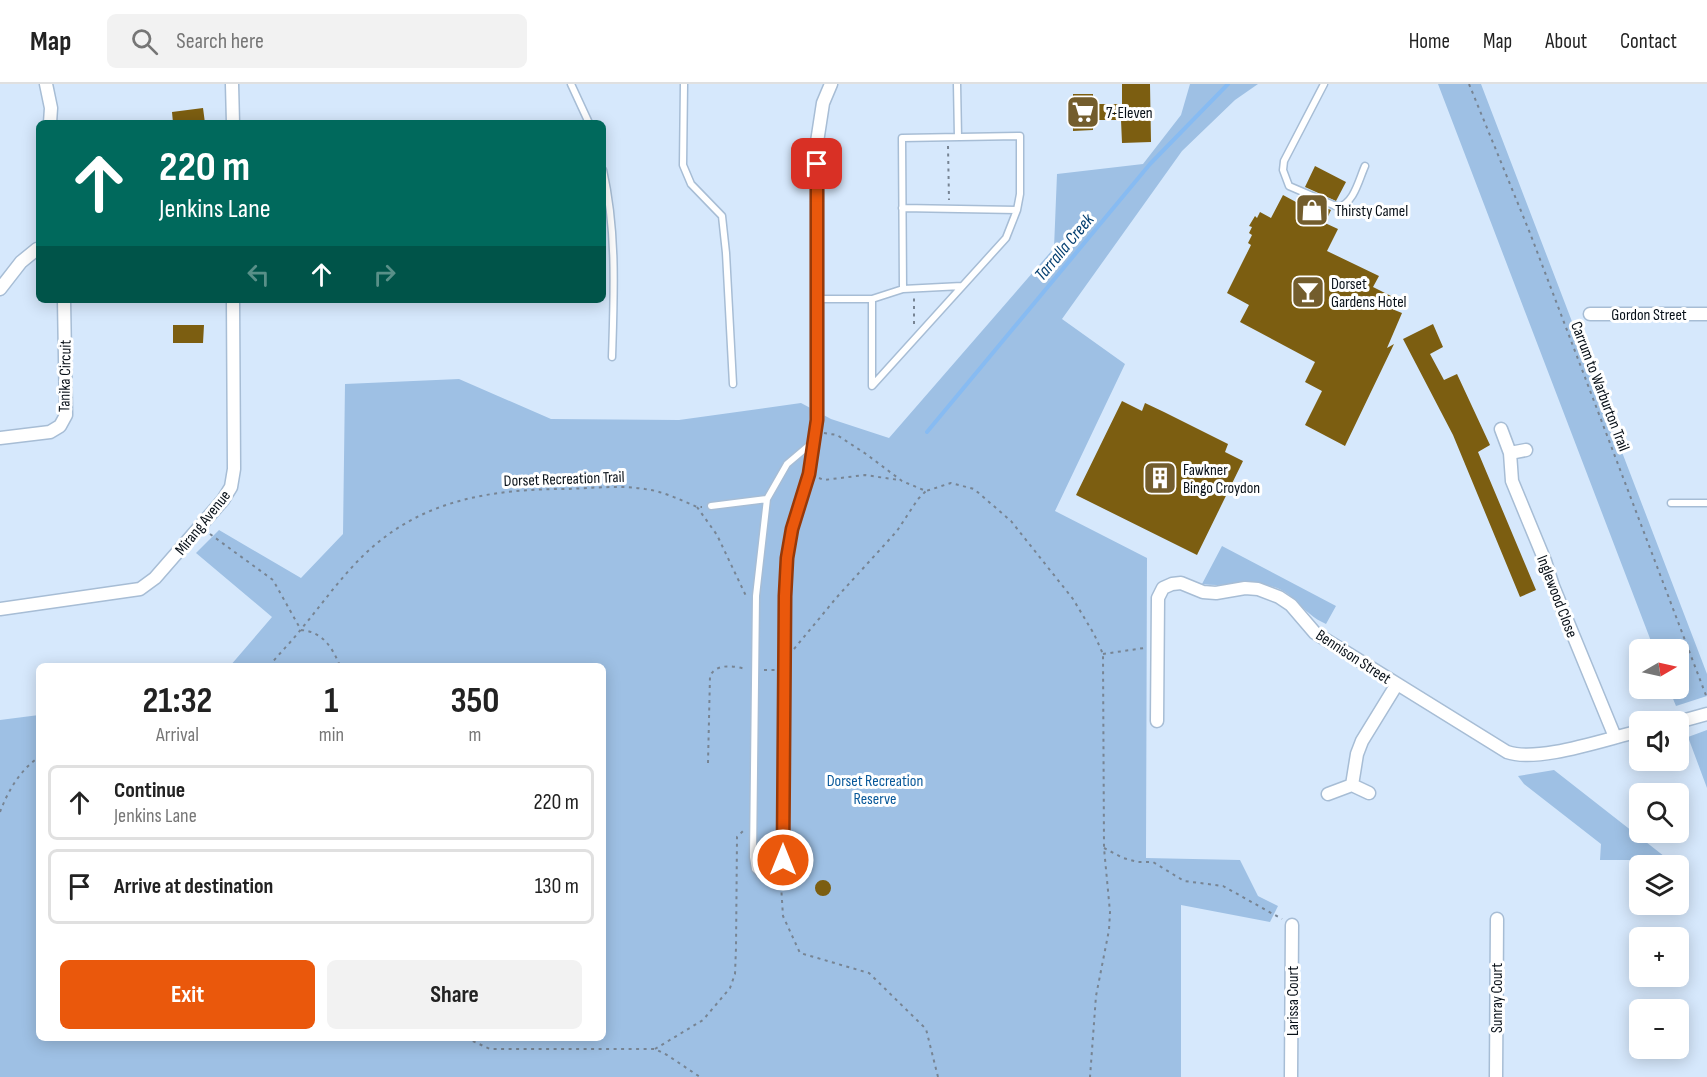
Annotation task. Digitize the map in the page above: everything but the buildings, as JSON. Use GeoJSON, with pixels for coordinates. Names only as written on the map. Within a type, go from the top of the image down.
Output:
{"type":"FeatureCollection","features":[{"type":"Feature","properties":{"kind":"street"},"geometry":{"type":"LineString","coordinates":[[46,84],[51,108],[50,120]]}},
{"type":"Feature","properties":{"kind":"street"},"geometry":{"type":"LineString","coordinates":[[232,84],[233,120]]}},
{"type":"Feature","properties":{"kind":"street"},"geometry":{"type":"LineString","coordinates":[[816,425],[817,142],[823,103],[831,84]]}},
{"type":"Feature","properties":{"kind":"street"},"geometry":{"type":"LineString","coordinates":[[0,289],[21,262],[36,248]]}},
{"type":"Feature","properties":{"kind":"street","name":"Tanika Circuit"},"geometry":{"type":"LineString","coordinates":[[0,438],[50,432],[60,426],[66,415],[64,303]]}},
{"type":"Feature","properties":{"kind":"street","name":"Mirang Avenue"},"geometry":{"type":"LineString","coordinates":[[0,609],[140,589],[155,578],[228,494],[233,478],[233,303]]}},
{"type":"Feature","properties":{"kind":"street","name":"Gordon Street"},"geometry":{"type":"LineString","coordinates":[[1590,314],[1707,314]]}},
{"type":"Feature","properties":{"kind":"street","name":"Inglewood Close"},"geometry":{"type":"LineString","coordinates":[[1501,429],[1510,453],[1512,481],[1616,736]]}},
{"type":"Feature","properties":{"kind":"street"},"geometry":{"type":"LineString","coordinates":[[1510,453],[1526,450]]}},
{"type":"Feature","properties":{"kind":"street","name":"Bennison Street"},"geometry":{"type":"LineString","coordinates":[[1157,721],[1158,598],[1163,588],[1181,583],[1203,592],[1216,593],[1245,588],[1258,589],[1279,597],[1291,605],[1315,633],[1517,756],[1539,755],[1629,733]]}},
{"type":"Feature","properties":{"kind":"street"},"geometry":{"type":"LineString","coordinates":[[1352,785],[1357,754],[1362,741],[1396,684]]}},
{"type":"Feature","properties":{"kind":"street"},"geometry":{"type":"LineString","coordinates":[[1689,719],[1707,714]]}},
{"type":"Feature","properties":{"kind":"street"},"geometry":{"type":"LineString","coordinates":[[1328,794],[1352,785],[1369,793]]}},
{"type":"Feature","properties":{"kind":"street","name":"Sunray Court"},"geometry":{"type":"LineString","coordinates":[[1496,1077],[1497,919]]}},
{"type":"Feature","properties":{"kind":"street","name":"Larissa Court"},"geometry":{"type":"LineString","coordinates":[[1291,1077],[1292,925]]}},
{"type":"Feature","properties":{"kind":"lane"},"geometry":{"type":"LineString","coordinates":[[571,84],[588,120]]}},
{"type":"Feature","properties":{"kind":"lane"},"geometry":{"type":"LineString","coordinates":[[684,84],[683,165],[691,184],[722,216],[733,384]]}},
{"type":"Feature","properties":{"kind":"lane"},"geometry":{"type":"LineString","coordinates":[[957,84],[958,136]]}},
{"type":"Feature","properties":{"kind":"lane"},"geometry":{"type":"LineString","coordinates":[[1324,84],[1284,161],[1283,170],[1289,186],[1338,207],[1344,206],[1351,198],[1365,166]]}},
{"type":"Feature","properties":{"kind":"lane"},"geometry":{"type":"LineString","coordinates":[[872,299],[872,386],[1006,238],[1020,195],[1020,136],[902,138],[903,289]]}},
{"type":"Feature","properties":{"kind":"lane"},"geometry":{"type":"LineString","coordinates":[[606,188],[613,229],[615,267],[612,357]]}},
{"type":"Feature","properties":{"kind":"lane"},"geometry":{"type":"LineString","coordinates":[[902,208],[1017,210]]}},
{"type":"Feature","properties":{"kind":"lane"},"geometry":{"type":"LineString","coordinates":[[818,299],[872,299],[903,289],[962,286]]}},
{"type":"Feature","properties":{"kind":"lane"},"geometry":{"type":"LineString","coordinates":[[813,442],[787,464],[766,499],[756,596],[754,670],[753,857],[755,869],[762,876],[774,876],[780,870],[783,860],[787,558],[799,502],[809,474],[816,425]]}},
{"type":"Feature","properties":{"kind":"lane"},"geometry":{"type":"LineString","coordinates":[[711,506],[766,499]]}},
{"type":"Feature","properties":{"kind":"lane"},"geometry":{"type":"LineString","coordinates":[[1671,503],[1707,503]]}},
{"type":"Feature","properties":{"kind":"path","name":"Carrum to Warburton Trail"},"geometry":{"type":"LineString","coordinates":[[1468,84],[1530,233],[1707,698]]}},
{"type":"Feature","properties":{"kind":"path"},"geometry":{"type":"LineString","coordinates":[[948,137],[949,208]]}},
{"type":"Feature","properties":{"kind":"path"},"geometry":{"type":"LineString","coordinates":[[914,288],[914,339]]}},
{"type":"Feature","properties":{"kind":"path"},"geometry":{"type":"LineString","coordinates":[[816,425],[867,454],[902,481]]}},
{"type":"Feature","properties":{"kind":"path"},"geometry":{"type":"LineString","coordinates":[[809,474],[824,480],[865,475],[902,481],[926,491]]}},
{"type":"Feature","properties":{"kind":"path"},"geometry":{"type":"LineString","coordinates":[[785,657],[793,651],[837,597],[897,531],[918,498],[926,491],[951,483],[974,489],[1011,522],[1073,599],[1103,654],[1104,848],[1110,912],[1109,930],[1096,996],[1090,1077]]}},
{"type":"Feature","properties":{"kind":"path","name":"Dorset Recreation Trail"},"geometry":{"type":"LineString","coordinates":[[272,663],[338,583],[381,540],[412,519],[438,507],[481,494],[532,489],[647,489],[697,507],[717,535],[746,596]]}},
{"type":"Feature","properties":{"kind":"path"},"geometry":{"type":"LineString","coordinates":[[199,527],[273,580],[301,630],[314,631],[329,645],[338,663]]}},
{"type":"Feature","properties":{"kind":"path"},"geometry":{"type":"LineString","coordinates":[[1103,654],[1157,647]]}},
{"type":"Feature","properties":{"kind":"path"},"geometry":{"type":"LineString","coordinates":[[708,763],[710,676],[713,670],[734,666],[754,670],[785,670]]}},
{"type":"Feature","properties":{"kind":"path"},"geometry":{"type":"LineString","coordinates":[[0,812],[14,785],[36,760]]}},
{"type":"Feature","properties":{"kind":"path"},"geometry":{"type":"LineString","coordinates":[[655,1050],[703,1020],[730,988],[735,974],[737,837],[753,821]]}},
{"type":"Feature","properties":{"kind":"path"},"geometry":{"type":"LineString","coordinates":[[1104,848],[1123,858],[1138,862],[1153,862],[1184,880],[1223,885],[1292,925]]}},
{"type":"Feature","properties":{"kind":"path"},"geometry":{"type":"LineString","coordinates":[[780,870],[783,916],[800,953],[869,973],[926,1029],[938,1077]]}},
{"type":"Feature","properties":{"kind":"path"},"geometry":{"type":"LineString","coordinates":[[473,1041],[490,1049],[655,1050],[668,1054],[700,1077]]}},
{"type":"Feature","properties":{"kind":"green space","name":"Dorset Recreation Reserve"},"geometry":{"type":"Polygon","coordinates":[[[1190,84],[1258,84],[1235,100],[1182,151],[1062,319],[1125,364],[1055,511],[1147,558],[1146,858],[1240,860],[1258,896],[1278,906],[1270,922],[1181,905],[1181,1077],[0,1077],[0,720],[36,715],[36,1041],[606,1041],[606,663],[233,663],[272,617],[196,553],[219,530],[301,578],[343,534],[345,384],[459,379],[551,419],[679,420],[801,403],[831,419],[889,438],[1054,248],[1057,174],[1143,164],[1181,115],[1190,84]]]}},
{"type":"Feature","properties":{"kind":"green space"},"geometry":{"type":"Polygon","coordinates":[[[1438,84],[1481,84],[1707,674],[1707,696],[1676,706],[1673,699],[1689,699],[1689,639],[1650,639],[1438,84]]]}},
{"type":"Feature","properties":{"kind":"green space"},"geometry":{"type":"Polygon","coordinates":[[[1222,546],[1336,606],[1326,624],[1313,617],[1282,590],[1268,585],[1202,584],[1222,546]]]}},
{"type":"Feature","properties":{"kind":"green space"},"geometry":{"type":"Polygon","coordinates":[[[1707,730],[1707,788],[1689,740],[1689,737],[1707,730]]]}},
{"type":"Feature","properties":{"kind":"green space"},"geometry":{"type":"Polygon","coordinates":[[[1554,770],[1629,829],[1629,843],[1647,843],[1663,855],[1629,855],[1629,860],[1600,860],[1601,844],[1524,784],[1518,776],[1554,770]]]}},
{"type":"Feature","properties":{"kind":"waterway","name":"Tarralla Creek"},"geometry":{"type":"LineString","coordinates":[[927,432],[1150,164],[1228,84]]}},
{"type":"Feature","properties":{"kind":"place","name":"7-Eleven"},"geometry":{"type":"Point","coordinates":[1083,112]}},
{"type":"Feature","properties":{"kind":"place","name":"Thirsty Camel"},"geometry":{"type":"Point","coordinates":[1312,210]}},
{"type":"Feature","properties":{"kind":"place","name":"Dorset Gardens Hotel"},"geometry":{"type":"Point","coordinates":[1308,292]}},
{"type":"Feature","properties":{"kind":"place","name":"Fawkner Bingo Croydon"},"geometry":{"type":"Point","coordinates":[1160,478]}},
{"type":"Feature","properties":{"kind":"route"},"geometry":{"type":"LineString","coordinates":[[783,860],[787,558],[799,502],[809,474],[817,420],[817,164]]}}]}
